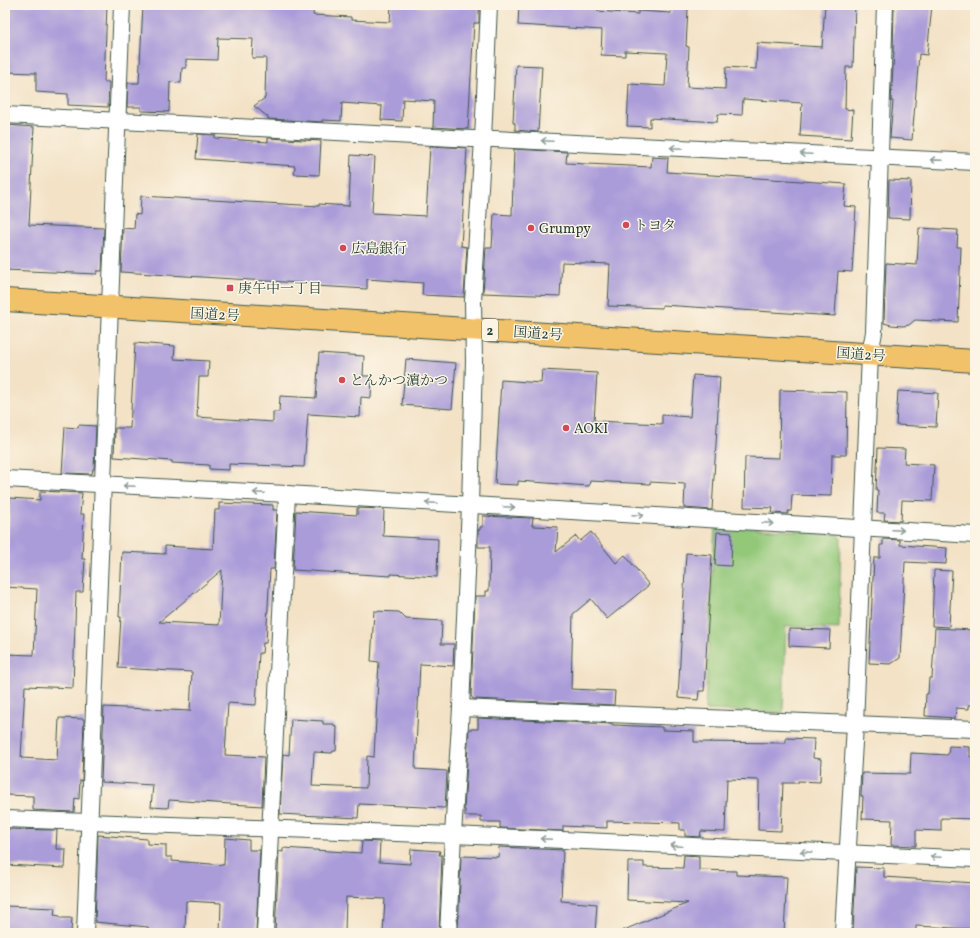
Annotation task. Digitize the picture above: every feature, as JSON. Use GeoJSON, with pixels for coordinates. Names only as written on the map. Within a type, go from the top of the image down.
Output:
{"type":"FeatureCollection","features":[{"type":"Feature","properties":{"kind":"highway","name":"国道2号"},"geometry":{"type":"LineString","coordinates":[[5,300],[111,308],[474,329],[975,361]]}},
{"type":"Feature","properties":{"kind":"street"},"geometry":{"type":"LineString","coordinates":[[85,933],[122,5]]}},
{"type":"Feature","properties":{"kind":"street"},"geometry":{"type":"LineString","coordinates":[[448,933],[452,835],[461,708],[470,505],[474,361],[473,301],[483,139],[489,5]]}},
{"type":"Feature","properties":{"kind":"street"},"geometry":{"type":"LineString","coordinates":[[843,933],[855,725],[870,354],[874,332],[885,5]]}},
{"type":"Feature","properties":{"kind":"street"},"geometry":{"type":"LineString","coordinates":[[5,115],[117,122],[975,162]]}},
{"type":"Feature","properties":{"kind":"street"},"geometry":{"type":"LineString","coordinates":[[5,479],[287,494],[975,535]]}},
{"type":"Feature","properties":{"kind":"street"},"geometry":{"type":"LineString","coordinates":[[265,933],[287,494]]}},
{"type":"Feature","properties":{"kind":"street"},"geometry":{"type":"LineString","coordinates":[[461,708],[975,729]]}},
{"type":"Feature","properties":{"kind":"street"},"geometry":{"type":"LineString","coordinates":[[5,819],[452,835],[975,859]]}},
{"type":"Feature","properties":{"kind":"green space"},"geometry":{"type":"Polygon","coordinates":[[[715,525],[835,533],[841,538],[839,629],[786,626],[783,713],[705,710],[715,525]]]}},
{"type":"Feature","properties":{"kind":"building"},"geometry":{"type":"Polygon","coordinates":[[[8,5],[107,5],[104,82],[109,82],[108,107],[68,105],[68,94],[36,92],[36,73],[5,72],[8,5]]]}},
{"type":"Feature","properties":{"kind":"building"},"geometry":{"type":"Polygon","coordinates":[[[143,5],[314,5],[313,15],[351,17],[351,20],[390,22],[391,5],[434,7],[434,5],[479,5],[479,23],[474,23],[468,129],[433,127],[434,101],[403,99],[402,121],[381,120],[382,106],[342,103],[341,121],[322,120],[322,122],[268,119],[268,117],[254,106],[265,98],[266,58],[252,58],[253,39],[218,38],[217,60],[186,59],[186,68],[182,68],[181,83],[170,82],[169,112],[141,111],[141,107],[127,107],[128,83],[139,83],[143,5]]]}},
{"type":"Feature","properties":{"kind":"building"},"geometry":{"type":"Polygon","coordinates":[[[519,5],[598,5],[598,11],[638,14],[638,11],[671,13],[671,8],[688,9],[686,46],[689,47],[687,87],[725,89],[726,67],[756,69],[757,43],[822,47],[825,5],[855,5],[853,67],[846,67],[845,109],[853,110],[851,139],[800,136],[802,103],[743,99],[742,115],[718,114],[717,122],[650,118],[650,127],[627,126],[629,84],[665,86],[667,53],[625,51],[625,56],[601,55],[602,30],[518,25],[519,5]]]}},
{"type":"Feature","properties":{"kind":"building"},"geometry":{"type":"Polygon","coordinates":[[[894,5],[932,5],[927,55],[919,54],[912,140],[890,138],[893,101],[891,101],[894,52],[894,5]]]}},
{"type":"Feature","properties":{"kind":"building"},"geometry":{"type":"Polygon","coordinates":[[[516,65],[542,66],[538,132],[515,130],[515,123],[513,123],[516,65]]]}},
{"type":"Feature","properties":{"kind":"building"},"geometry":{"type":"Polygon","coordinates":[[[7,125],[34,127],[29,225],[104,228],[102,271],[97,271],[97,274],[5,270],[5,153],[7,125]]]}},
{"type":"Feature","properties":{"kind":"building"},"geometry":{"type":"Polygon","coordinates":[[[198,134],[215,135],[215,138],[268,142],[268,138],[321,141],[319,175],[294,174],[295,166],[196,159],[198,134]]]}},
{"type":"Feature","properties":{"kind":"building"},"geometry":{"type":"Polygon","coordinates":[[[430,146],[467,148],[461,246],[467,247],[464,297],[422,295],[423,283],[367,279],[367,289],[315,286],[315,284],[121,272],[123,228],[134,229],[135,214],[140,215],[141,196],[319,206],[319,204],[349,206],[351,155],[375,157],[372,213],[426,216],[430,146]]]}},
{"type":"Feature","properties":{"kind":"building"},"geometry":{"type":"Polygon","coordinates":[[[514,149],[567,152],[566,163],[651,167],[652,157],[668,158],[667,172],[846,184],[844,206],[856,207],[852,272],[838,271],[835,316],[662,305],[662,308],[608,306],[610,264],[562,262],[560,296],[483,293],[486,248],[492,248],[494,214],[512,215],[514,149]]]}},
{"type":"Feature","properties":{"kind":"building"},"geometry":{"type":"Polygon","coordinates":[[[889,180],[911,181],[910,219],[888,218],[889,180]]]}},
{"type":"Feature","properties":{"kind":"building"},"geometry":{"type":"Polygon","coordinates":[[[919,228],[958,230],[957,247],[961,247],[958,322],[915,320],[909,325],[903,326],[884,323],[886,263],[917,265],[919,228]]]}},
{"type":"Feature","properties":{"kind":"building"},"geometry":{"type":"Polygon","coordinates":[[[135,343],[175,346],[174,359],[209,361],[208,377],[199,377],[197,417],[273,422],[273,412],[279,412],[280,396],[316,398],[319,353],[364,356],[363,376],[372,376],[371,398],[361,397],[360,417],[308,414],[304,467],[229,464],[229,470],[209,469],[209,465],[114,457],[115,428],[130,428],[135,343]]]}},
{"type":"Feature","properties":{"kind":"building"},"geometry":{"type":"Polygon","coordinates":[[[406,359],[456,363],[452,409],[402,405],[406,359]]]}},
{"type":"Feature","properties":{"kind":"building"},"geometry":{"type":"Polygon","coordinates":[[[542,370],[597,373],[594,421],[662,424],[662,415],[690,417],[693,375],[720,377],[712,510],[684,508],[685,484],[590,481],[589,486],[518,481],[518,485],[495,484],[501,380],[541,383],[542,370]]]}},
{"type":"Feature","properties":{"kind":"building"},"geometry":{"type":"Polygon","coordinates":[[[780,390],[847,392],[846,455],[832,455],[831,496],[792,495],[791,511],[788,511],[788,514],[772,513],[773,508],[744,507],[745,457],[779,458],[780,390]]]}},
{"type":"Feature","properties":{"kind":"building"},"geometry":{"type":"Polygon","coordinates":[[[898,391],[938,393],[936,427],[896,425],[898,391]]]}},
{"type":"Feature","properties":{"kind":"building"},"geometry":{"type":"Polygon","coordinates":[[[79,425],[96,426],[94,469],[92,474],[62,473],[65,427],[78,428],[79,425]]]}},
{"type":"Feature","properties":{"kind":"building"},"geometry":{"type":"Polygon","coordinates":[[[878,448],[905,449],[904,463],[934,465],[932,501],[902,500],[901,521],[884,520],[885,513],[877,513],[878,490],[876,490],[878,448]]]}},
{"type":"Feature","properties":{"kind":"building"},"geometry":{"type":"Polygon","coordinates":[[[40,491],[82,493],[80,514],[84,514],[82,559],[85,559],[83,592],[76,592],[73,688],[25,686],[21,758],[57,760],[59,718],[84,719],[82,781],[80,780],[79,799],[75,798],[74,812],[33,810],[33,796],[5,795],[5,654],[34,655],[37,589],[5,587],[5,557],[7,557],[10,498],[40,500],[40,491]]]}},
{"type":"Feature","properties":{"kind":"building"},"geometry":{"type":"Polygon","coordinates":[[[219,503],[273,505],[273,510],[277,510],[274,569],[270,569],[266,643],[263,643],[262,653],[259,653],[256,705],[228,703],[225,755],[264,757],[262,806],[169,800],[168,808],[151,807],[153,785],[101,782],[104,707],[190,711],[192,672],[118,668],[121,617],[119,617],[122,552],[165,554],[165,546],[213,549],[215,510],[219,510],[219,503]],[[222,570],[159,622],[219,625],[222,570]]]}},
{"type":"Feature","properties":{"kind":"building"},"geometry":{"type":"Polygon","coordinates":[[[357,508],[384,509],[383,536],[438,539],[437,577],[391,574],[391,576],[293,570],[296,511],[357,515],[357,508]]]}},
{"type":"Feature","properties":{"kind":"building"},"geometry":{"type":"Polygon","coordinates":[[[483,516],[533,518],[532,526],[558,527],[556,552],[576,536],[580,541],[591,532],[616,563],[625,555],[649,585],[607,619],[591,599],[573,614],[571,689],[615,691],[614,705],[473,699],[471,696],[475,596],[486,596],[486,591],[489,591],[490,547],[478,547],[478,530],[480,530],[480,527],[483,527],[483,516]]]}},
{"type":"Feature","properties":{"kind":"building"},"geometry":{"type":"Polygon","coordinates":[[[717,532],[732,533],[731,566],[715,565],[717,532]]]}},
{"type":"Feature","properties":{"kind":"building"},"geometry":{"type":"Polygon","coordinates":[[[883,539],[900,540],[900,545],[947,548],[946,564],[905,562],[900,658],[891,664],[869,663],[874,558],[880,558],[880,545],[883,545],[883,539]]]}},
{"type":"Feature","properties":{"kind":"building"},"geometry":{"type":"Polygon","coordinates":[[[686,553],[712,555],[704,691],[699,691],[698,700],[678,698],[686,553]]]}},
{"type":"Feature","properties":{"kind":"building"},"geometry":{"type":"Polygon","coordinates":[[[934,570],[952,571],[949,627],[932,626],[934,570]]]}},
{"type":"Feature","properties":{"kind":"building"},"geometry":{"type":"Polygon","coordinates":[[[374,611],[399,612],[406,619],[442,621],[441,644],[454,644],[453,666],[420,664],[415,769],[447,771],[445,808],[359,804],[358,818],[280,814],[283,754],[289,755],[291,719],[323,721],[323,724],[334,724],[334,726],[337,727],[336,751],[333,751],[332,753],[314,752],[312,786],[366,788],[367,756],[374,757],[379,662],[371,661],[374,611]]]}},
{"type":"Feature","properties":{"kind":"building"},"geometry":{"type":"Polygon","coordinates":[[[935,628],[973,630],[973,634],[975,634],[974,705],[969,705],[969,709],[956,708],[955,718],[925,716],[926,694],[928,694],[929,678],[932,678],[935,628]]]}},
{"type":"Feature","properties":{"kind":"building"},"geometry":{"type":"Polygon","coordinates":[[[789,629],[830,630],[829,648],[789,646],[789,629]]]}},
{"type":"Feature","properties":{"kind":"building"},"geometry":{"type":"Polygon","coordinates":[[[478,718],[662,727],[662,730],[694,731],[694,742],[786,743],[786,738],[814,739],[813,758],[821,759],[820,782],[798,781],[798,783],[783,783],[781,831],[758,830],[759,780],[727,779],[725,832],[701,831],[700,837],[685,836],[685,830],[680,830],[680,823],[607,821],[607,828],[563,826],[563,831],[500,828],[500,822],[481,822],[481,816],[465,816],[464,809],[469,729],[478,729],[478,718]]]}},
{"type":"Feature","properties":{"kind":"building"},"geometry":{"type":"Polygon","coordinates":[[[949,746],[970,747],[970,757],[975,757],[975,819],[941,818],[941,831],[916,830],[916,846],[891,845],[892,820],[862,819],[862,773],[910,774],[911,753],[948,755],[949,746]]]}},
{"type":"Feature","properties":{"kind":"building"},"geometry":{"type":"Polygon","coordinates":[[[5,829],[57,830],[56,849],[66,849],[65,868],[5,865],[5,829]]]}},
{"type":"Feature","properties":{"kind":"building"},"geometry":{"type":"Polygon","coordinates":[[[98,835],[147,839],[147,844],[166,845],[166,857],[172,857],[172,861],[224,865],[225,838],[249,840],[249,850],[260,850],[256,933],[220,933],[221,903],[186,901],[185,933],[148,933],[148,927],[95,922],[98,835]]]}},
{"type":"Feature","properties":{"kind":"building"},"geometry":{"type":"Polygon","coordinates":[[[362,841],[380,842],[379,862],[410,864],[411,849],[440,851],[439,855],[442,855],[439,933],[383,933],[385,899],[346,897],[345,933],[275,933],[279,851],[283,852],[283,848],[361,853],[362,841]]]}},
{"type":"Feature","properties":{"kind":"building"},"geometry":{"type":"Polygon","coordinates":[[[499,847],[563,850],[561,901],[597,904],[595,933],[458,933],[461,856],[498,857],[499,847]]]}},
{"type":"Feature","properties":{"kind":"building"},"geometry":{"type":"Polygon","coordinates":[[[684,855],[699,856],[699,870],[736,871],[736,875],[787,877],[784,933],[617,933],[688,903],[627,900],[628,862],[644,862],[644,867],[683,868],[684,855]]]}},
{"type":"Feature","properties":{"kind":"building"},"geometry":{"type":"Polygon","coordinates":[[[856,867],[884,868],[884,877],[975,883],[975,929],[916,926],[916,933],[853,933],[856,867]]]}},
{"type":"Feature","properties":{"kind":"building"},"geometry":{"type":"Polygon","coordinates":[[[5,906],[55,908],[54,915],[60,916],[60,918],[72,918],[71,933],[5,933],[5,906]]]}},
{"type":"Feature","properties":{"kind":"place","name":"トヨタ"},"geometry":{"type":"Point","coordinates":[626,225]}},
{"type":"Feature","properties":{"kind":"place","name":"Grumpy"},"geometry":{"type":"Point","coordinates":[531,228]}},
{"type":"Feature","properties":{"kind":"place","name":"広島銀行"},"geometry":{"type":"Point","coordinates":[343,248]}},
{"type":"Feature","properties":{"kind":"place","name":"庚午中一丁目"},"geometry":{"type":"Point","coordinates":[230,288]}},
{"type":"Feature","properties":{"kind":"place","name":"とんかつ濵かつ"},"geometry":{"type":"Point","coordinates":[342,380]}},
{"type":"Feature","properties":{"kind":"place","name":"AOKI"},"geometry":{"type":"Point","coordinates":[566,428]}}]}
